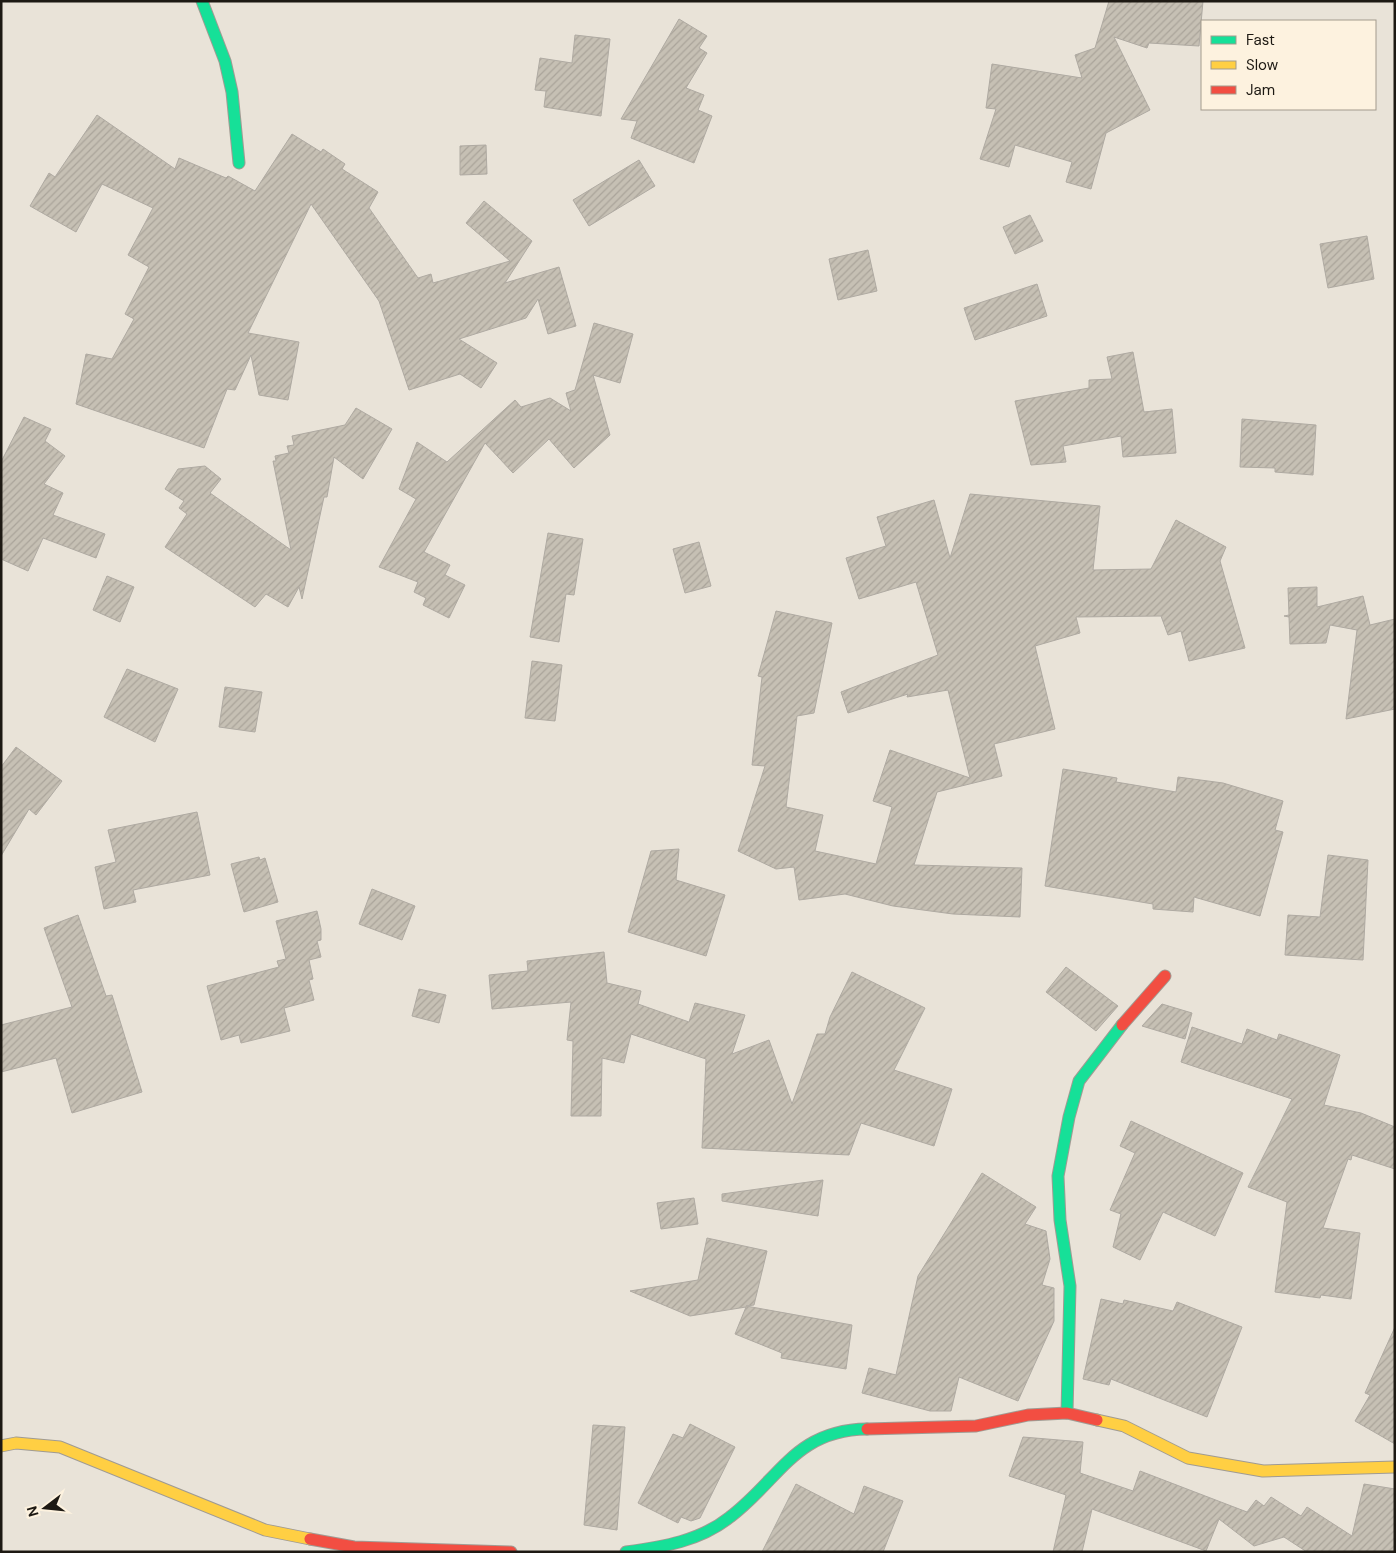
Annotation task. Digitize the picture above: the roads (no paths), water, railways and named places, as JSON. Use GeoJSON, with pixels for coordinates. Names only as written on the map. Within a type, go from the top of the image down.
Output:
{"type":"FeatureCollection","features":[{"type":"Feature","properties":{"kind":"street"},"geometry":{"type":"LineString","coordinates":[[202,1],[225,61],[232,92],[239,163]]}},
{"type":"Feature","properties":{"kind":"street"},"geometry":{"type":"LineString","coordinates":[[1067,1413],[1070,1286],[1060,1220],[1058,1176],[1069,1116],[1079,1081],[1112,1036],[1165,976]]}},
{"type":"Feature","properties":{"kind":"street"},"geometry":{"type":"LineString","coordinates":[[626,1552],[668,1546],[709,1531],[731,1517],[794,1454],[812,1442],[848,1429],[976,1426],[1028,1415],[1067,1413],[1124,1426],[1188,1458],[1263,1471],[1395,1467]]}},
{"type":"Feature","properties":{"kind":"street"},"geometry":{"type":"LineString","coordinates":[[1,1446],[16,1443],[60,1447],[265,1530],[354,1547],[511,1552]]}}]}
